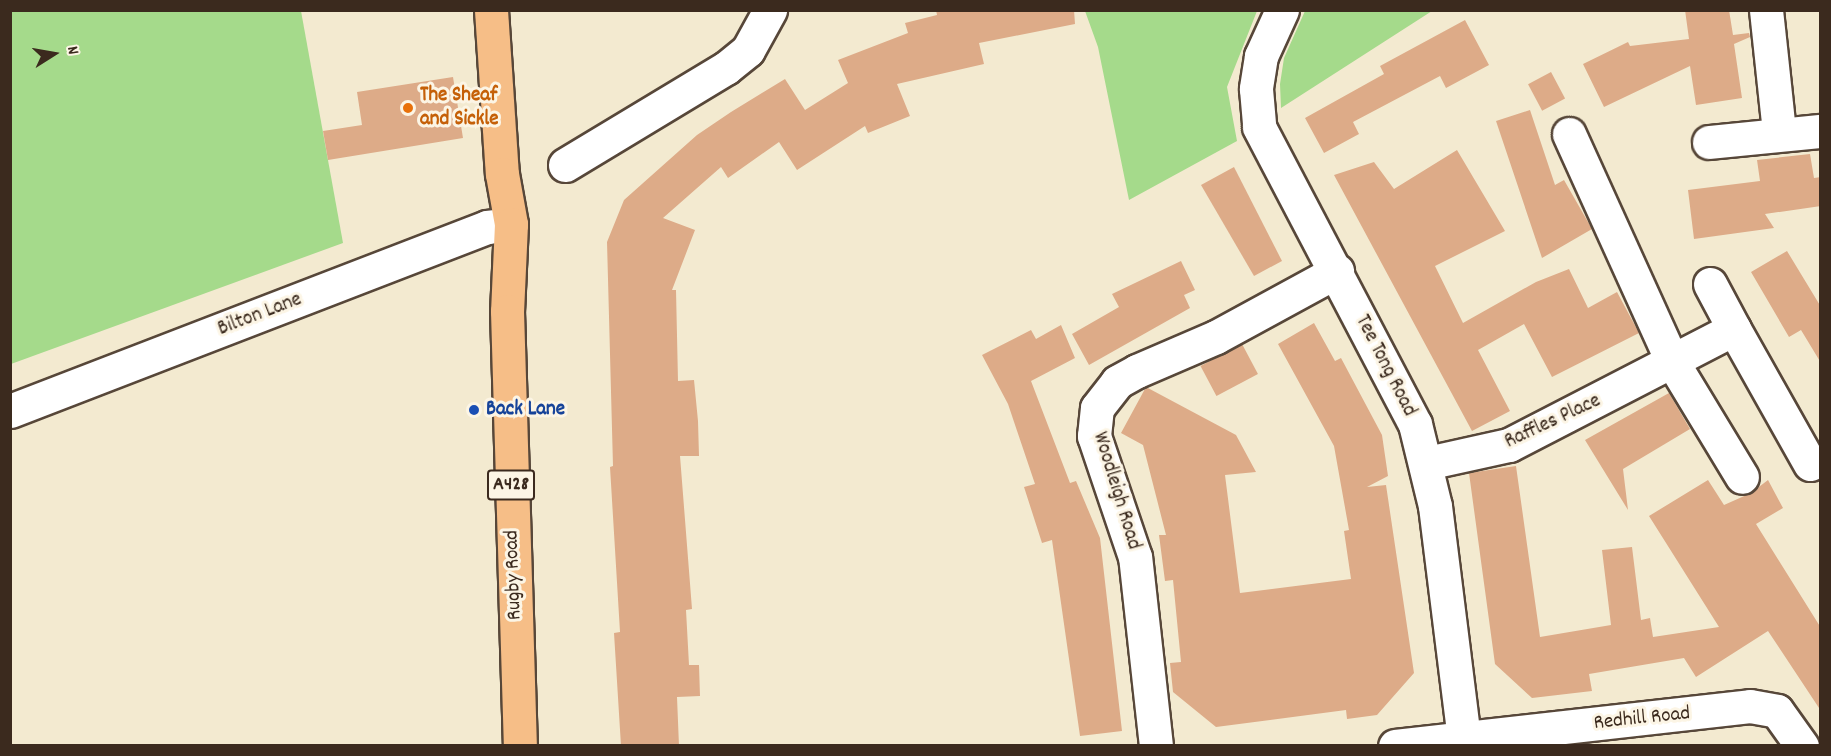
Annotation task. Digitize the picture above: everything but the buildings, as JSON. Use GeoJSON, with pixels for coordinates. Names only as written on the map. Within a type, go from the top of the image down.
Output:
{"type":"FeatureCollection","features":[{"type":"Feature","properties":{"kind":"main road","name":"A428"},"geometry":{"type":"LineString","coordinates":[[491,10],[502,174],[511,224]]}},
{"type":"Feature","properties":{"kind":"main road","name":"Rugby Road"},"geometry":{"type":"LineString","coordinates":[[511,224],[507,311],[520,746]]}},
{"type":"Feature","properties":{"kind":"street"},"geometry":{"type":"LineString","coordinates":[[565,165],[726,68],[748,50],[770,10]]}},
{"type":"Feature","properties":{"kind":"street","name":"Tee Tong Road"},"geometry":{"type":"LineString","coordinates":[[1282,10],[1261,56],[1256,89],[1259,127],[1337,271],[1415,424],[1427,463],[1465,741]]}},
{"type":"Feature","properties":{"kind":"street"},"geometry":{"type":"LineString","coordinates":[[1766,10],[1779,132]]}},
{"type":"Feature","properties":{"kind":"street"},"geometry":{"type":"LineString","coordinates":[[1709,142],[1779,132],[1821,130]]}},
{"type":"Feature","properties":{"kind":"street"},"geometry":{"type":"LineString","coordinates":[[1569,134],[1673,363],[1742,477]]}},
{"type":"Feature","properties":{"kind":"street","name":"Bilton Lane"},"geometry":{"type":"LineString","coordinates":[[10,411],[487,227],[511,224]]}},
{"type":"Feature","properties":{"kind":"street","name":"Woodleigh Road"},"geometry":{"type":"LineString","coordinates":[[1156,746],[1137,566],[1094,436],[1097,408],[1117,382],[1216,337],[1337,271]]}},
{"type":"Feature","properties":{"kind":"street"},"geometry":{"type":"LineString","coordinates":[[1710,284],[1810,464]]}},
{"type":"Feature","properties":{"kind":"street","name":"Raffles Place"},"geometry":{"type":"LineString","coordinates":[[1427,463],[1509,445],[1673,363],[1734,329]]}},
{"type":"Feature","properties":{"kind":"street","name":"Redhill Road"},"geometry":{"type":"LineString","coordinates":[[1395,746],[1465,741],[1750,706],[1777,711],[1802,746]]}},
{"type":"Feature","properties":{"kind":"green space"},"geometry":{"type":"Polygon","coordinates":[[[11,10],[301,11],[343,243],[11,364],[11,10]]]}},
{"type":"Feature","properties":{"kind":"green space"},"geometry":{"type":"Polygon","coordinates":[[[1305,10],[1432,11],[1281,108],[1280,84],[1284,58],[1305,10]]]}},
{"type":"Feature","properties":{"kind":"green space"},"geometry":{"type":"Polygon","coordinates":[[[1085,11],[1257,11],[1227,87],[1237,141],[1129,200],[1098,47],[1085,11]]]}},
{"type":"Feature","properties":{"kind":"place","name":"The Sheaf and Sickle"},"geometry":{"type":"Point","coordinates":[408,108]}},
{"type":"Feature","properties":{"kind":"place","name":"Back Lane"},"geometry":{"type":"Point","coordinates":[474,410]}}]}
